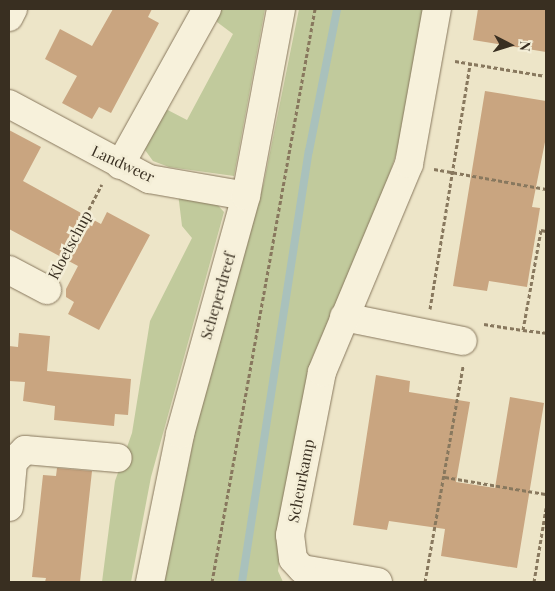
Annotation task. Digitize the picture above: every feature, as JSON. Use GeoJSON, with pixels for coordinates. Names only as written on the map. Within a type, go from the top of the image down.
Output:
{"type":"FeatureCollection","features":[{"type":"Feature","properties":{"kind":"street"},"geometry":{"type":"LineString","coordinates":[[9,17],[13,9]]}},
{"type":"Feature","properties":{"kind":"street"},"geometry":{"type":"LineString","coordinates":[[117,163],[207,9]]}},
{"type":"Feature","properties":{"kind":"street","name":"Scheperdreef"},"geometry":{"type":"LineString","coordinates":[[150,582],[180,434],[246,196],[281,9]]}},
{"type":"Feature","properties":{"kind":"street","name":"Scheurkamp"},"geometry":{"type":"LineString","coordinates":[[378,582],[302,569],[293,559],[290,535],[322,372],[344,317],[373,258],[409,164],[437,9]]}},
{"type":"Feature","properties":{"kind":"street","name":"Landweer"},"geometry":{"type":"LineString","coordinates":[[9,104],[149,179],[246,196]]}},
{"type":"Feature","properties":{"kind":"street","name":"Kloetschup"},"geometry":{"type":"LineString","coordinates":[[9,270],[47,290]]}},
{"type":"Feature","properties":{"kind":"street"},"geometry":{"type":"LineString","coordinates":[[344,317],[463,341]]}},
{"type":"Feature","properties":{"kind":"street"},"geometry":{"type":"LineString","coordinates":[[9,508],[13,462],[25,450],[118,458]]}},
{"type":"Feature","properties":{"kind":"path"},"geometry":{"type":"LineString","coordinates":[[212,582],[315,9]]}},
{"type":"Feature","properties":{"kind":"path"},"geometry":{"type":"LineString","coordinates":[[430,56],[546,76]]}},
{"type":"Feature","properties":{"kind":"path"},"geometry":{"type":"LineString","coordinates":[[426,334],[470,64]]}},
{"type":"Feature","properties":{"kind":"path","name":"Kloetschup"},"geometry":{"type":"LineString","coordinates":[[47,290],[117,163]]}},
{"type":"Feature","properties":{"kind":"path"},"geometry":{"type":"LineString","coordinates":[[409,164],[546,189]]}},
{"type":"Feature","properties":{"kind":"path"},"geometry":{"type":"LineString","coordinates":[[523,330],[541,230],[546,231]]}},
{"type":"Feature","properties":{"kind":"path"},"geometry":{"type":"LineString","coordinates":[[425,582],[445,476],[464,358],[465,322],[546,333]]}},
{"type":"Feature","properties":{"kind":"path"},"geometry":{"type":"LineString","coordinates":[[445,476],[546,494]]}},
{"type":"Feature","properties":{"kind":"path"},"geometry":{"type":"LineString","coordinates":[[534,582],[546,508]]}},
{"type":"Feature","properties":{"kind":"green space"},"geometry":{"type":"Polygon","coordinates":[[[218,9],[265,9],[234,176],[169,167],[153,161],[145,150],[145,137],[160,106],[187,120],[233,34],[217,22],[218,9]]]}},
{"type":"Feature","properties":{"kind":"green space"},"geometry":{"type":"Polygon","coordinates":[[[299,9],[429,9],[402,137],[377,211],[312,358],[292,457],[278,571],[283,582],[164,582],[195,432],[264,182],[299,9]]]}},
{"type":"Feature","properties":{"kind":"green space"},"geometry":{"type":"Polygon","coordinates":[[[178,193],[214,201],[224,212],[151,477],[131,582],[102,582],[115,481],[132,433],[150,321],[192,238],[182,226],[178,193]]]}},
{"type":"Feature","properties":{"kind":"building"},"geometry":{"type":"Polygon","coordinates":[[[113,9],[152,9],[148,17],[159,23],[111,113],[99,107],[92,119],[62,103],[77,76],[45,59],[60,29],[92,46],[113,9]]]}},
{"type":"Feature","properties":{"kind":"building"},"geometry":{"type":"Polygon","coordinates":[[[478,9],[546,9],[546,52],[473,40],[478,9]]]}},
{"type":"Feature","properties":{"kind":"building"},"geometry":{"type":"Polygon","coordinates":[[[485,91],[546,101],[546,137],[532,207],[540,208],[527,287],[489,281],[487,291],[453,286],[485,91]]]}},
{"type":"Feature","properties":{"kind":"building"},"geometry":{"type":"Polygon","coordinates":[[[9,130],[41,147],[23,181],[101,224],[107,212],[150,235],[99,330],[68,314],[74,302],[66,297],[66,289],[78,266],[9,229],[9,130]]]}},
{"type":"Feature","properties":{"kind":"building"},"geometry":{"type":"Polygon","coordinates":[[[19,333],[50,336],[47,371],[131,379],[128,415],[115,414],[114,426],[54,420],[55,406],[23,401],[25,382],[9,381],[9,346],[18,347],[19,333]]]}},
{"type":"Feature","properties":{"kind":"building"},"geometry":{"type":"Polygon","coordinates":[[[376,375],[410,381],[409,392],[470,402],[456,482],[495,488],[510,397],[544,403],[517,568],[441,556],[445,529],[389,521],[387,530],[353,525],[376,375]]]}},
{"type":"Feature","properties":{"kind":"building"},"geometry":{"type":"Polygon","coordinates":[[[57,468],[92,471],[80,582],[45,582],[46,578],[32,577],[43,475],[56,476],[57,468]]]}},
{"type":"Feature","properties":{"kind":"waterway"},"geometry":{"type":"LineString","coordinates":[[242,582],[309,151],[337,9]]}}]}
